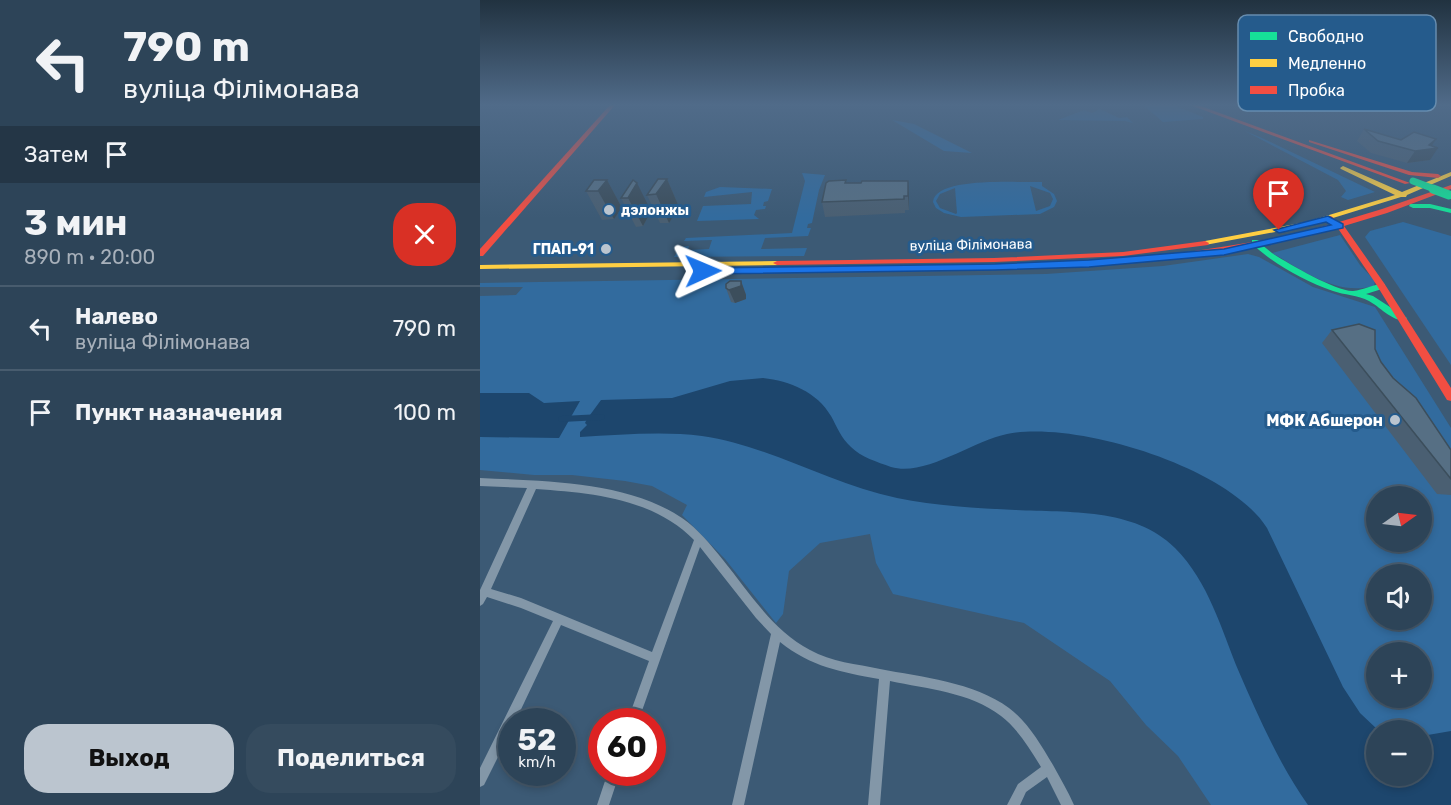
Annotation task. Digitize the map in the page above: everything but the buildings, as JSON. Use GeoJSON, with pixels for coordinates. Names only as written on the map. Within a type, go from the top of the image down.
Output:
{"type":"FeatureCollection","features":[{"type":"Feature","properties":{"kind":"main road"},"geometry":{"type":"LineString","coordinates":[[480,254],[580,143]]}},
{"type":"Feature","properties":{"kind":"main road"},"geometry":{"type":"LineString","coordinates":[[1296,143],[1407,186],[1449,189]]}},
{"type":"Feature","properties":{"kind":"main road"},"geometry":{"type":"LineString","coordinates":[[1313,143],[1340,149],[1420,176],[1449,189]]}},
{"type":"Feature","properties":{"kind":"main road"},"geometry":{"type":"LineString","coordinates":[[1407,186],[1422,199]]}},
{"type":"Feature","properties":{"kind":"main road","name":"вуліца Філімонава"},"geometry":{"type":"LineString","coordinates":[[480,274],[616,269],[1087,260],[1224,252],[1259,239],[1328,219],[1407,186],[1449,189]]}},
{"type":"Feature","properties":{"kind":"main road","name":"вуліца Філімонава"},"geometry":{"type":"LineString","coordinates":[[1259,239],[1340,226],[1409,206],[1449,189]]}},
{"type":"Feature","properties":{"kind":"main road"},"geometry":{"type":"LineString","coordinates":[[1409,206],[1430,206],[1451,211]]}},
{"type":"Feature","properties":{"kind":"main road"},"geometry":{"type":"LineString","coordinates":[[1328,219],[1340,226],[1382,286],[1451,397]]}},
{"type":"Feature","properties":{"kind":"main road"},"geometry":{"type":"LineString","coordinates":[[1259,239],[1268,254],[1314,280],[1376,301],[1402,318]]}},
{"type":"Feature","properties":{"kind":"main road","name":"вуліца Філімонава"},"geometry":{"type":"LineString","coordinates":[[480,267],[616,269]]}},
{"type":"Feature","properties":{"kind":"main road"},"geometry":{"type":"LineString","coordinates":[[1346,292],[1366,292],[1382,286]]}},
{"type":"Feature","properties":{"kind":"street"},"geometry":{"type":"LineString","coordinates":[[480,482],[533,484],[636,500],[654,507],[677,520],[699,538],[776,635],[805,654],[825,663],[939,685],[996,706],[1017,723],[1034,744],[1068,805]]}},
{"type":"Feature","properties":{"kind":"street"},"geometry":{"type":"LineString","coordinates":[[533,484],[483,597],[559,619],[654,658]]}},
{"type":"Feature","properties":{"kind":"street"},"geometry":{"type":"LineString","coordinates":[[637,708],[699,538]]}},
{"type":"Feature","properties":{"kind":"street"},"geometry":{"type":"LineString","coordinates":[[480,781],[559,619]]}},
{"type":"Feature","properties":{"kind":"street"},"geometry":{"type":"LineString","coordinates":[[738,805],[776,635]]}},
{"type":"Feature","properties":{"kind":"street"},"geometry":{"type":"LineString","coordinates":[[874,805],[885,675]]}},
{"type":"Feature","properties":{"kind":"street"},"geometry":{"type":"LineString","coordinates":[[1013,805],[1022,788],[1048,769]]}},
{"type":"Feature","properties":{"kind":"street"},"geometry":{"type":"LineString","coordinates":[[603,805],[609,786]]}},
{"type":"Feature","properties":{"kind":"shaded area"},"geometry":{"type":"Polygon","coordinates":[[[930,143],[951,143],[972,153],[944,151],[930,143]]]}},
{"type":"Feature","properties":{"kind":"shaded area"},"geometry":{"type":"Polygon","coordinates":[[[1267,143],[1272,143],[1375,192],[1348,200],[1341,197],[1346,191],[1338,180],[1267,143]]]}},
{"type":"Feature","properties":{"kind":"shaded area"},"geometry":{"type":"Polygon","coordinates":[[[802,173],[825,175],[819,190],[812,223],[808,224],[807,228],[811,228],[808,236],[765,238],[761,249],[807,248],[804,256],[674,257],[680,247],[689,246],[688,250],[709,249],[712,240],[684,241],[686,238],[792,233],[805,181],[802,173]]]}},
{"type":"Feature","properties":{"kind":"shaded area"},"geometry":{"type":"Polygon","coordinates":[[[1042,182],[1042,186],[1054,194],[1057,201],[1054,207],[1040,214],[961,217],[944,213],[936,208],[933,202],[937,194],[948,188],[963,185],[1042,182]],[[1030,186],[1036,211],[1050,206],[1053,199],[1050,193],[1030,186]],[[955,188],[940,194],[936,201],[940,208],[956,214],[957,213],[955,188]]]}},
{"type":"Feature","properties":{"kind":"shaded area"},"geometry":{"type":"Polygon","coordinates":[[[720,187],[772,189],[768,201],[764,202],[765,209],[756,210],[754,215],[759,219],[697,221],[703,206],[751,204],[752,192],[704,197],[706,192],[720,187]]]}},
{"type":"Feature","properties":{"kind":"shaded area"},"geometry":{"type":"Polygon","coordinates":[[[1403,222],[1451,236],[1451,365],[1365,237],[1370,231],[1403,222]]]}},
{"type":"Feature","properties":{"kind":"shaded area"},"geometry":{"type":"Polygon","coordinates":[[[1340,235],[1360,265],[1375,281],[1374,286],[1347,288],[1333,285],[1308,274],[1272,253],[1340,235]]]}},
{"type":"Feature","properties":{"kind":"shaded area"},"geometry":{"type":"Polygon","coordinates":[[[1248,254],[1259,257],[1313,287],[1375,307],[1451,428],[1451,805],[1211,805],[1178,756],[1146,725],[1110,681],[1024,623],[893,594],[876,563],[870,534],[820,543],[789,571],[783,614],[776,623],[725,559],[682,515],[687,505],[652,486],[572,475],[534,475],[480,470],[480,296],[516,295],[523,287],[480,287],[480,283],[1046,274],[1163,266],[1248,254]]]}},
{"type":"Feature","properties":{"kind":"shaded area"},"geometry":{"type":"Polygon","coordinates":[[[763,378],[802,389],[825,408],[842,436],[855,451],[891,467],[905,469],[934,463],[1007,434],[1036,432],[1071,434],[1149,453],[1186,468],[1220,486],[1248,506],[1267,528],[1343,687],[1367,720],[1366,786],[1432,786],[1432,734],[1451,731],[1451,805],[1308,805],[1270,740],[1213,607],[1197,576],[1175,548],[1140,525],[1099,515],[956,506],[897,498],[848,484],[752,448],[702,436],[626,434],[580,437],[580,432],[587,425],[585,423],[587,419],[591,418],[590,415],[601,400],[672,398],[730,381],[763,378]]]}},
{"type":"Feature","properties":{"kind":"shaded area"},"geometry":{"type":"Polygon","coordinates":[[[480,393],[529,393],[544,403],[580,401],[559,438],[480,437],[480,393]]]}},
{"type":"Feature","properties":{"kind":"waterway"},"geometry":{"type":"LineString","coordinates":[[562,419],[601,417]]}},
{"type":"Feature","properties":{"kind":"traffic: fast"},"geometry":{"type":"LineString","coordinates":[[1413,181],[1449,195]]}},
{"type":"Feature","properties":{"kind":"traffic: fast"},"geometry":{"type":"LineString","coordinates":[[1413,206],[1430,206],[1451,211]]}},
{"type":"Feature","properties":{"kind":"traffic: fast"},"geometry":{"type":"LineString","coordinates":[[1255,242],[1268,254],[1314,280],[1336,289],[1370,298],[1402,318]]}},
{"type":"Feature","properties":{"kind":"traffic: fast"},"geometry":{"type":"LineString","coordinates":[[1357,292],[1370,291],[1382,286]]}},
{"type":"Feature","properties":{"kind":"traffic: slow"},"geometry":{"type":"LineString","coordinates":[[1343,168],[1404,196]]}},
{"type":"Feature","properties":{"kind":"traffic: slow"},"geometry":{"type":"LineString","coordinates":[[1205,243],[1307,224],[1401,195],[1451,174]]}},
{"type":"Feature","properties":{"kind":"traffic: slow"},"geometry":{"type":"LineString","coordinates":[[480,267],[777,263]]}},
{"type":"Feature","properties":{"kind":"traffic: jam"},"geometry":{"type":"LineString","coordinates":[[480,254],[579,143]]}},
{"type":"Feature","properties":{"kind":"traffic: jam"},"geometry":{"type":"LineString","coordinates":[[1296,143],[1407,183]]}},
{"type":"Feature","properties":{"kind":"traffic: jam"},"geometry":{"type":"LineString","coordinates":[[1316,143],[1411,174],[1438,176]]}},
{"type":"Feature","properties":{"kind":"traffic: jam"},"geometry":{"type":"LineString","coordinates":[[1180,255],[1250,245],[1318,230],[1385,211],[1451,187]]}},
{"type":"Feature","properties":{"kind":"traffic: jam"},"geometry":{"type":"LineString","coordinates":[[1328,218],[1340,226],[1380,283],[1451,397]]}},
{"type":"Feature","properties":{"kind":"traffic: jam"},"geometry":{"type":"LineString","coordinates":[[777,263],[994,260],[1123,254],[1205,243]]}},
{"type":"Feature","properties":{"kind":"place","name":"дэлонжы"},"geometry":{"type":"Point","coordinates":[609,210]}},
{"type":"Feature","properties":{"kind":"place","name":"ГПАП-91"},"geometry":{"type":"Point","coordinates":[606,249]}},
{"type":"Feature","properties":{"kind":"place","name":"МФК Абшерон"},"geometry":{"type":"Point","coordinates":[1395,420]}},
{"type":"Feature","properties":{"kind":"route"},"geometry":{"type":"LineString","coordinates":[[703,271],[1044,266],[1089,263],[1224,252],[1340,226],[1328,219],[1279,230]]}}]}
